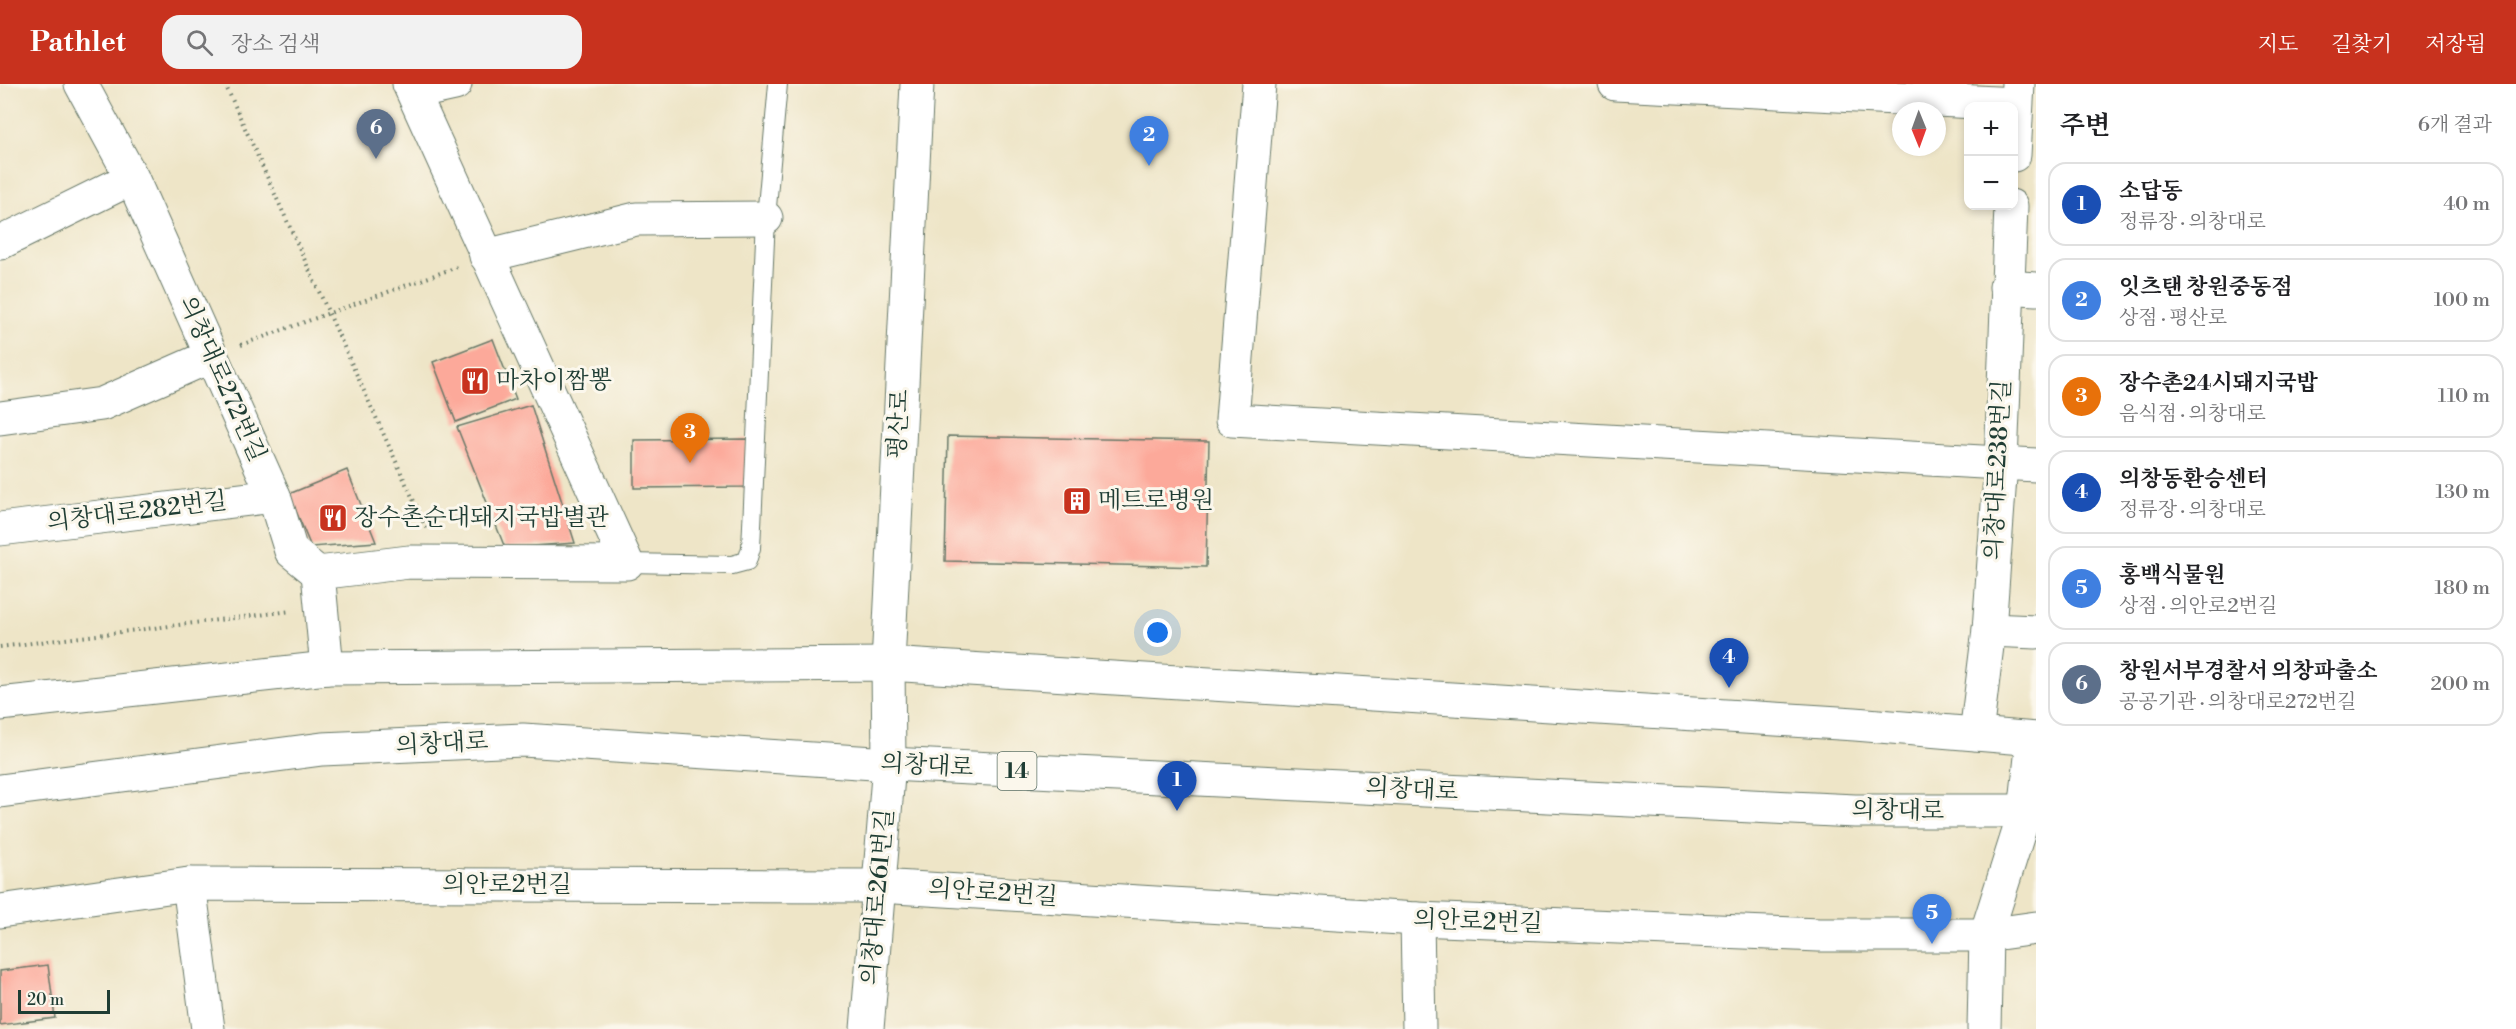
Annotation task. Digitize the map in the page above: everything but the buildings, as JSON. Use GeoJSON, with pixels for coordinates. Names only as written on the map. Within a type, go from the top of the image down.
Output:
{"type":"FeatureCollection","features":[{"type":"Feature","properties":{"kind":"street","name":"의창대로272번길"},"geometry":{"type":"LineString","coordinates":[[81,84],[132,178],[274,496],[291,551],[318,573]]}},
{"type":"Feature","properties":{"kind":"street"},"geometry":{"type":"LineString","coordinates":[[327,669],[318,573],[408,562],[627,563],[412,89],[455,84]]}},
{"type":"Feature","properties":{"kind":"street","name":"평산로"},"geometry":{"type":"LineString","coordinates":[[889,764],[888,664],[917,84]]}},
{"type":"Feature","properties":{"kind":"street"},"geometry":{"type":"LineString","coordinates":[[1259,84],[1232,420],[2036,465]]}},
{"type":"Feature","properties":{"kind":"street"},"geometry":{"type":"LineString","coordinates":[[1615,84],[2017,94]]}},
{"type":"Feature","properties":{"kind":"street"},"geometry":{"type":"LineString","coordinates":[[0,243],[132,178]]}},
{"type":"Feature","properties":{"kind":"street","name":"의창대로238번길"},"geometry":{"type":"LineString","coordinates":[[1976,734],[1989,630],[2001,463],[2021,288],[2011,210]]}},
{"type":"Feature","properties":{"kind":"street"},"geometry":{"type":"LineString","coordinates":[[486,256],[636,219],[766,218]]}},
{"type":"Feature","properties":{"kind":"street"},"geometry":{"type":"LineString","coordinates":[[0,418],[102,404],[212,356]]}},
{"type":"Feature","properties":{"kind":"street","name":"의창대로282번길"},"geometry":{"type":"LineString","coordinates":[[0,529],[274,496]]}},
{"type":"Feature","properties":{"kind":"street"},"geometry":{"type":"LineString","coordinates":[[1989,630],[2036,632]]}},
{"type":"Feature","properties":{"kind":"street"},"geometry":{"type":"LineString","coordinates":[[0,704],[327,669],[888,664],[1855,724],[2034,739],[2030,812],[1986,935],[1984,1029]]}},
{"type":"Feature","properties":{"kind":"street","name":"의창대로"},"geometry":{"type":"LineString","coordinates":[[0,791],[322,749],[522,740],[889,764],[1855,811],[2030,812]]}},
{"type":"Feature","properties":{"kind":"street","name":"의창대로261번길"},"geometry":{"type":"LineString","coordinates":[[867,1029],[889,764]]}},
{"type":"Feature","properties":{"kind":"street"},"geometry":{"type":"LineString","coordinates":[[189,884],[208,1029]]}},
{"type":"Feature","properties":{"kind":"street","name":"의안로2번길"},"geometry":{"type":"LineString","coordinates":[[0,910],[189,884],[879,886],[1417,919],[1819,935],[1986,935],[2036,928]]}},
{"type":"Feature","properties":{"kind":"street"},"geometry":{"type":"LineString","coordinates":[[1417,919],[1419,1029]]}},
{"type":"Feature","properties":{"kind":"lane"},"geometry":{"type":"LineString","coordinates":[[627,563],[732,565],[747,561],[751,548],[766,218],[778,84]]}},
{"type":"Feature","properties":{"kind":"path"},"geometry":{"type":"LineString","coordinates":[[225,84],[443,563]]}},
{"type":"Feature","properties":{"kind":"path"},"geometry":{"type":"LineString","coordinates":[[212,356],[486,256]]}},
{"type":"Feature","properties":{"kind":"path"},"geometry":{"type":"LineString","coordinates":[[0,647],[321,608]]}},
{"type":"Feature","properties":{"kind":"place","name":"창원서부경찰서 의창파출소"},"geometry":{"type":"Point","coordinates":[376,159]}},
{"type":"Feature","properties":{"kind":"place","name":"잇츠탠 창원중동점"},"geometry":{"type":"Point","coordinates":[1149,166]}},
{"type":"Feature","properties":{"kind":"place","name":"마차이짬뽕"},"geometry":{"type":"Point","coordinates":[475,381]}},
{"type":"Feature","properties":{"kind":"place","name":"장수촌24시돼지국밥"},"geometry":{"type":"Point","coordinates":[690,463]}},
{"type":"Feature","properties":{"kind":"place","name":"메트로병원"},"geometry":{"type":"Point","coordinates":[1077,501]}},
{"type":"Feature","properties":{"kind":"place","name":"장수촌순대돼지국밥별관"},"geometry":{"type":"Point","coordinates":[333,518]}},
{"type":"Feature","properties":{"kind":"place","name":"의창동환승센터"},"geometry":{"type":"Point","coordinates":[1729,688]}},
{"type":"Feature","properties":{"kind":"place","name":"소답동"},"geometry":{"type":"Point","coordinates":[1177,811]}},
{"type":"Feature","properties":{"kind":"place","name":"홍백식물원"},"geometry":{"type":"Point","coordinates":[1932,944]}}]}
